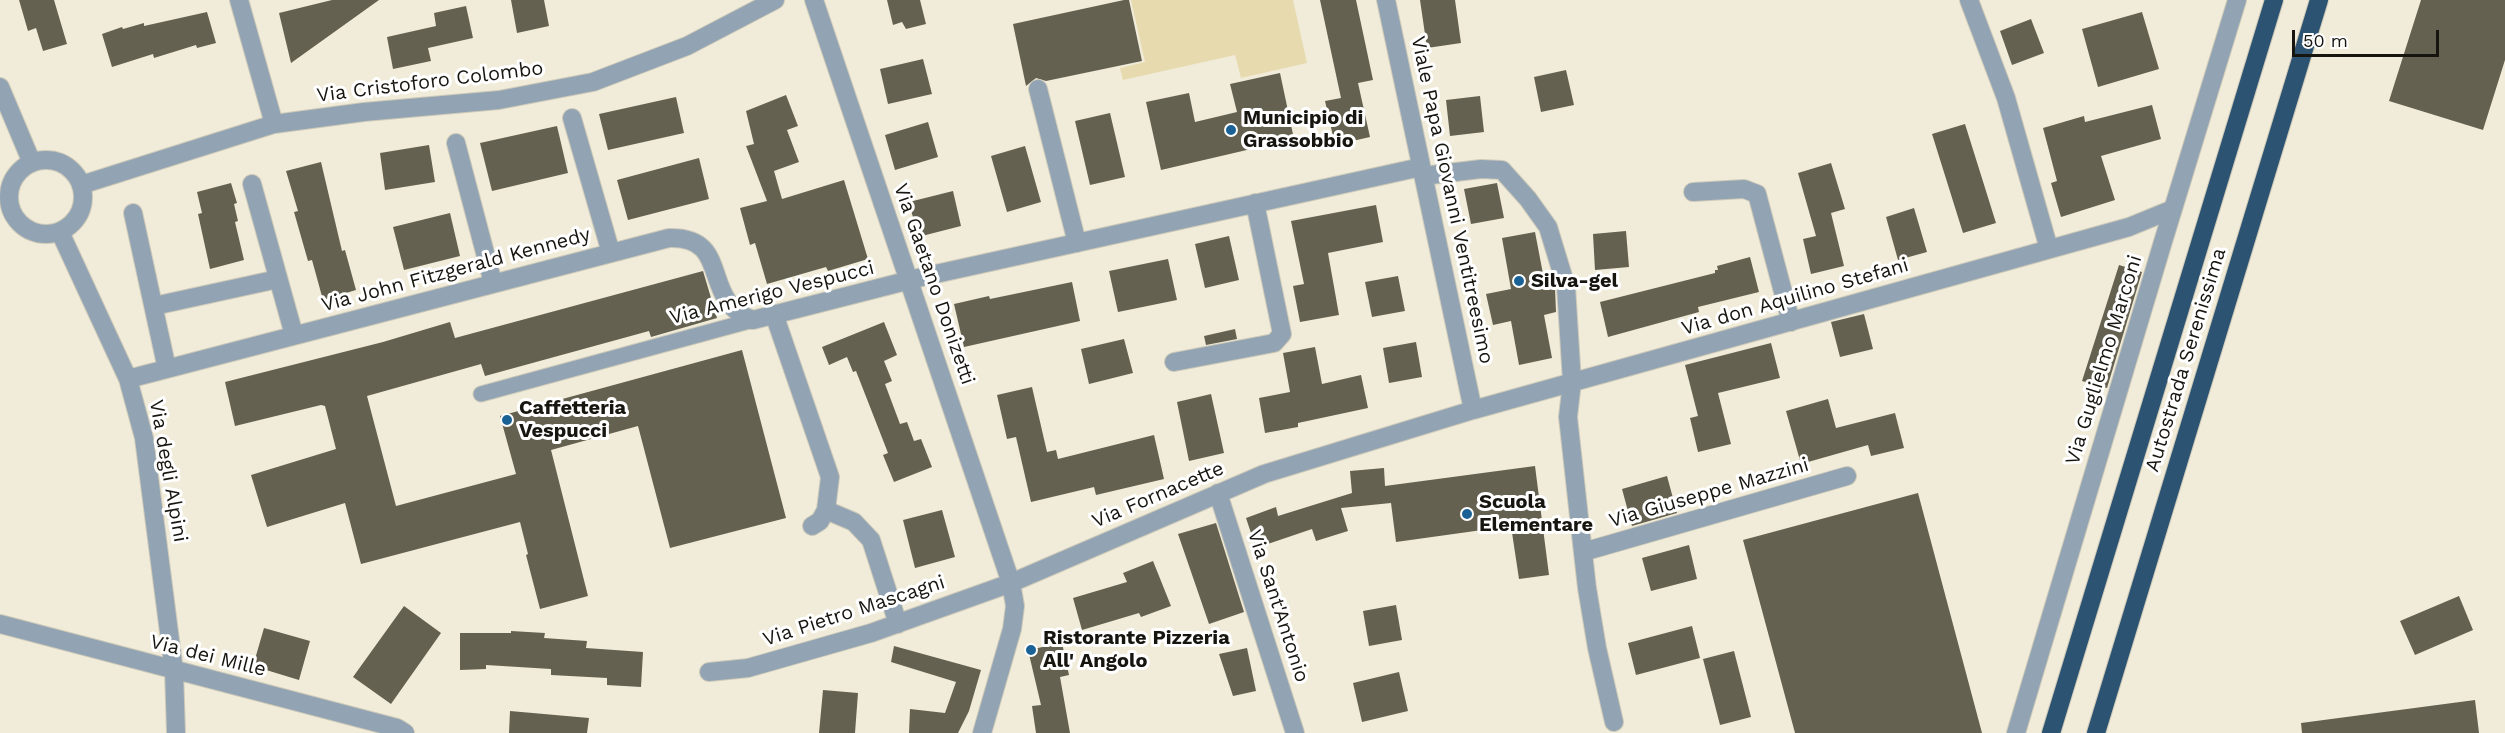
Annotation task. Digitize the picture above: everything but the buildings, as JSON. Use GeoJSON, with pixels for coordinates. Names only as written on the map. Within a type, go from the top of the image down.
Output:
{"type":"FeatureCollection","features":[{"type":"Feature","properties":{"kind":"highway","name":"Autostrada Serenissima"},"geometry":{"type":"LineString","coordinates":[[2051,733],[2274,0]]}},
{"type":"Feature","properties":{"kind":"highway","name":"Autostrada Serenissima"},"geometry":{"type":"LineString","coordinates":[[2096,733],[2319,0]]}},
{"type":"Feature","properties":{"kind":"street"},"geometry":{"type":"LineString","coordinates":[[239,0],[274,124]]}},
{"type":"Feature","properties":{"kind":"street","name":"Via Cristoforo Colombo"},"geometry":{"type":"LineString","coordinates":[[81,185],[274,124],[364,112],[499,100],[593,82],[687,46],[775,0]]}},
{"type":"Feature","properties":{"kind":"street","name":"Via Gaetano Donizetti"},"geometry":{"type":"LineString","coordinates":[[814,0],[1011,583]]}},
{"type":"Feature","properties":{"kind":"street","name":"Viale Papa Giovanni Ventitreesimo"},"geometry":{"type":"LineString","coordinates":[[1386,0],[1473,410]]}},
{"type":"Feature","properties":{"kind":"street"},"geometry":{"type":"LineString","coordinates":[[1969,0],[2006,98],[2049,249]]}},
{"type":"Feature","properties":{"kind":"street","name":"Via Guglielmo Marconi"},"geometry":{"type":"LineString","coordinates":[[2016,733],[2237,0]]}},
{"type":"Feature","properties":{"kind":"street"},"geometry":{"type":"LineString","coordinates":[[0,87],[33,163]]}},
{"type":"Feature","properties":{"kind":"street"},"geometry":{"type":"LineString","coordinates":[[1038,89],[1077,243]]}},
{"type":"Feature","properties":{"kind":"street"},"geometry":{"type":"LineString","coordinates":[[572,118],[611,253]]}},
{"type":"Feature","properties":{"kind":"street"},"geometry":{"type":"LineString","coordinates":[[456,143],[493,283]]}},
{"type":"Feature","properties":{"kind":"street"},"geometry":{"type":"LineString","coordinates":[[44,160],[56,162],[75,174],[81,185],[82,207],[70,226],[60,232],[35,233],[8,222],[11,186],[16,177],[33,163],[44,160]]}},
{"type":"Feature","properties":{"kind":"street","name":"Via Amerigo Vespucci"},"geometry":{"type":"LineString","coordinates":[[481,394],[774,314],[1077,243],[1255,203],[1422,171],[1481,169],[1502,170],[1528,199],[1548,227],[1566,286],[1572,382]]}},
{"type":"Feature","properties":{"kind":"street"},"geometry":{"type":"LineString","coordinates":[[252,184],[294,335]]}},
{"type":"Feature","properties":{"kind":"street"},"geometry":{"type":"LineString","coordinates":[[1693,192],[1744,189],[1757,194],[1791,322]]}},
{"type":"Feature","properties":{"kind":"street"},"geometry":{"type":"LineString","coordinates":[[1174,362],[1274,343],[1282,334],[1255,203]]}},
{"type":"Feature","properties":{"kind":"street","name":"Via don Aquilino Stefani"},"geometry":{"type":"LineString","coordinates":[[1473,410],[2129,227],[2173,209]]}},
{"type":"Feature","properties":{"kind":"street"},"geometry":{"type":"LineString","coordinates":[[133,213],[167,369]]}},
{"type":"Feature","properties":{"kind":"street","name":"Via don Aquilino Stefani"},"geometry":{"type":"LineString","coordinates":[[2129,227],[2166,232]]}},
{"type":"Feature","properties":{"kind":"street","name":"Via degli Alpini"},"geometry":{"type":"LineString","coordinates":[[60,232],[129,379],[144,438],[174,670],[176,733]]}},
{"type":"Feature","properties":{"kind":"street","name":"Via John Fitzgerald Kennedy"},"geometry":{"type":"LineString","coordinates":[[129,379],[669,238],[682,237],[698,243],[710,256],[721,294],[732,309],[741,316],[753,320]]}},
{"type":"Feature","properties":{"kind":"street"},"geometry":{"type":"LineString","coordinates":[[154,306],[278,279]]}},
{"type":"Feature","properties":{"kind":"street"},"geometry":{"type":"LineString","coordinates":[[774,314],[830,477],[826,510],[820,520],[812,525]]}},
{"type":"Feature","properties":{"kind":"street"},"geometry":{"type":"LineString","coordinates":[[1572,382],[1568,417],[1583,552],[1597,648],[1614,722]]}},
{"type":"Feature","properties":{"kind":"street","name":"Via Fornacette"},"geometry":{"type":"LineString","coordinates":[[1011,583],[1264,474],[1473,410]]}},
{"type":"Feature","properties":{"kind":"street","name":"Via Giuseppe Mazzini"},"geometry":{"type":"LineString","coordinates":[[1583,552],[1847,476]]}},
{"type":"Feature","properties":{"kind":"street","name":"Via Sant'Antonio"},"geometry":{"type":"LineString","coordinates":[[1218,493],[1295,733]]}},
{"type":"Feature","properties":{"kind":"street"},"geometry":{"type":"LineString","coordinates":[[826,510],[854,522],[871,540],[898,624]]}},
{"type":"Feature","properties":{"kind":"street"},"geometry":{"type":"LineString","coordinates":[[982,733],[1012,629],[1015,606],[1011,583]]}},
{"type":"Feature","properties":{"kind":"street","name":"Via Pietro Mascagni"},"geometry":{"type":"LineString","coordinates":[[709,672],[748,668],[898,624],[1011,583]]}},
{"type":"Feature","properties":{"kind":"street","name":"Via dei Mille"},"geometry":{"type":"LineString","coordinates":[[0,624],[397,728],[405,733]]}},
{"type":"Feature","properties":{"kind":"shaded area"},"geometry":{"type":"Polygon","coordinates":[[[1131,0],[1293,0],[1307,63],[1241,78],[1235,55],[1123,80],[1120,68],[1145,62],[1131,0]]]}},
{"type":"Feature","properties":{"kind":"place","name":"Municipio di Grassobbio"},"geometry":{"type":"Point","coordinates":[1231,130]}},
{"type":"Feature","properties":{"kind":"place","name":"Silva-gel"},"geometry":{"type":"Point","coordinates":[1519,281]}},
{"type":"Feature","properties":{"kind":"place","name":"Caffetteria Vespucci"},"geometry":{"type":"Point","coordinates":[507,420]}},
{"type":"Feature","properties":{"kind":"place","name":"Scuola Elementare"},"geometry":{"type":"Point","coordinates":[1467,514]}},
{"type":"Feature","properties":{"kind":"place","name":"Ristorante Pizzeria All' Angolo"},"geometry":{"type":"Point","coordinates":[1031,650]}}]}
